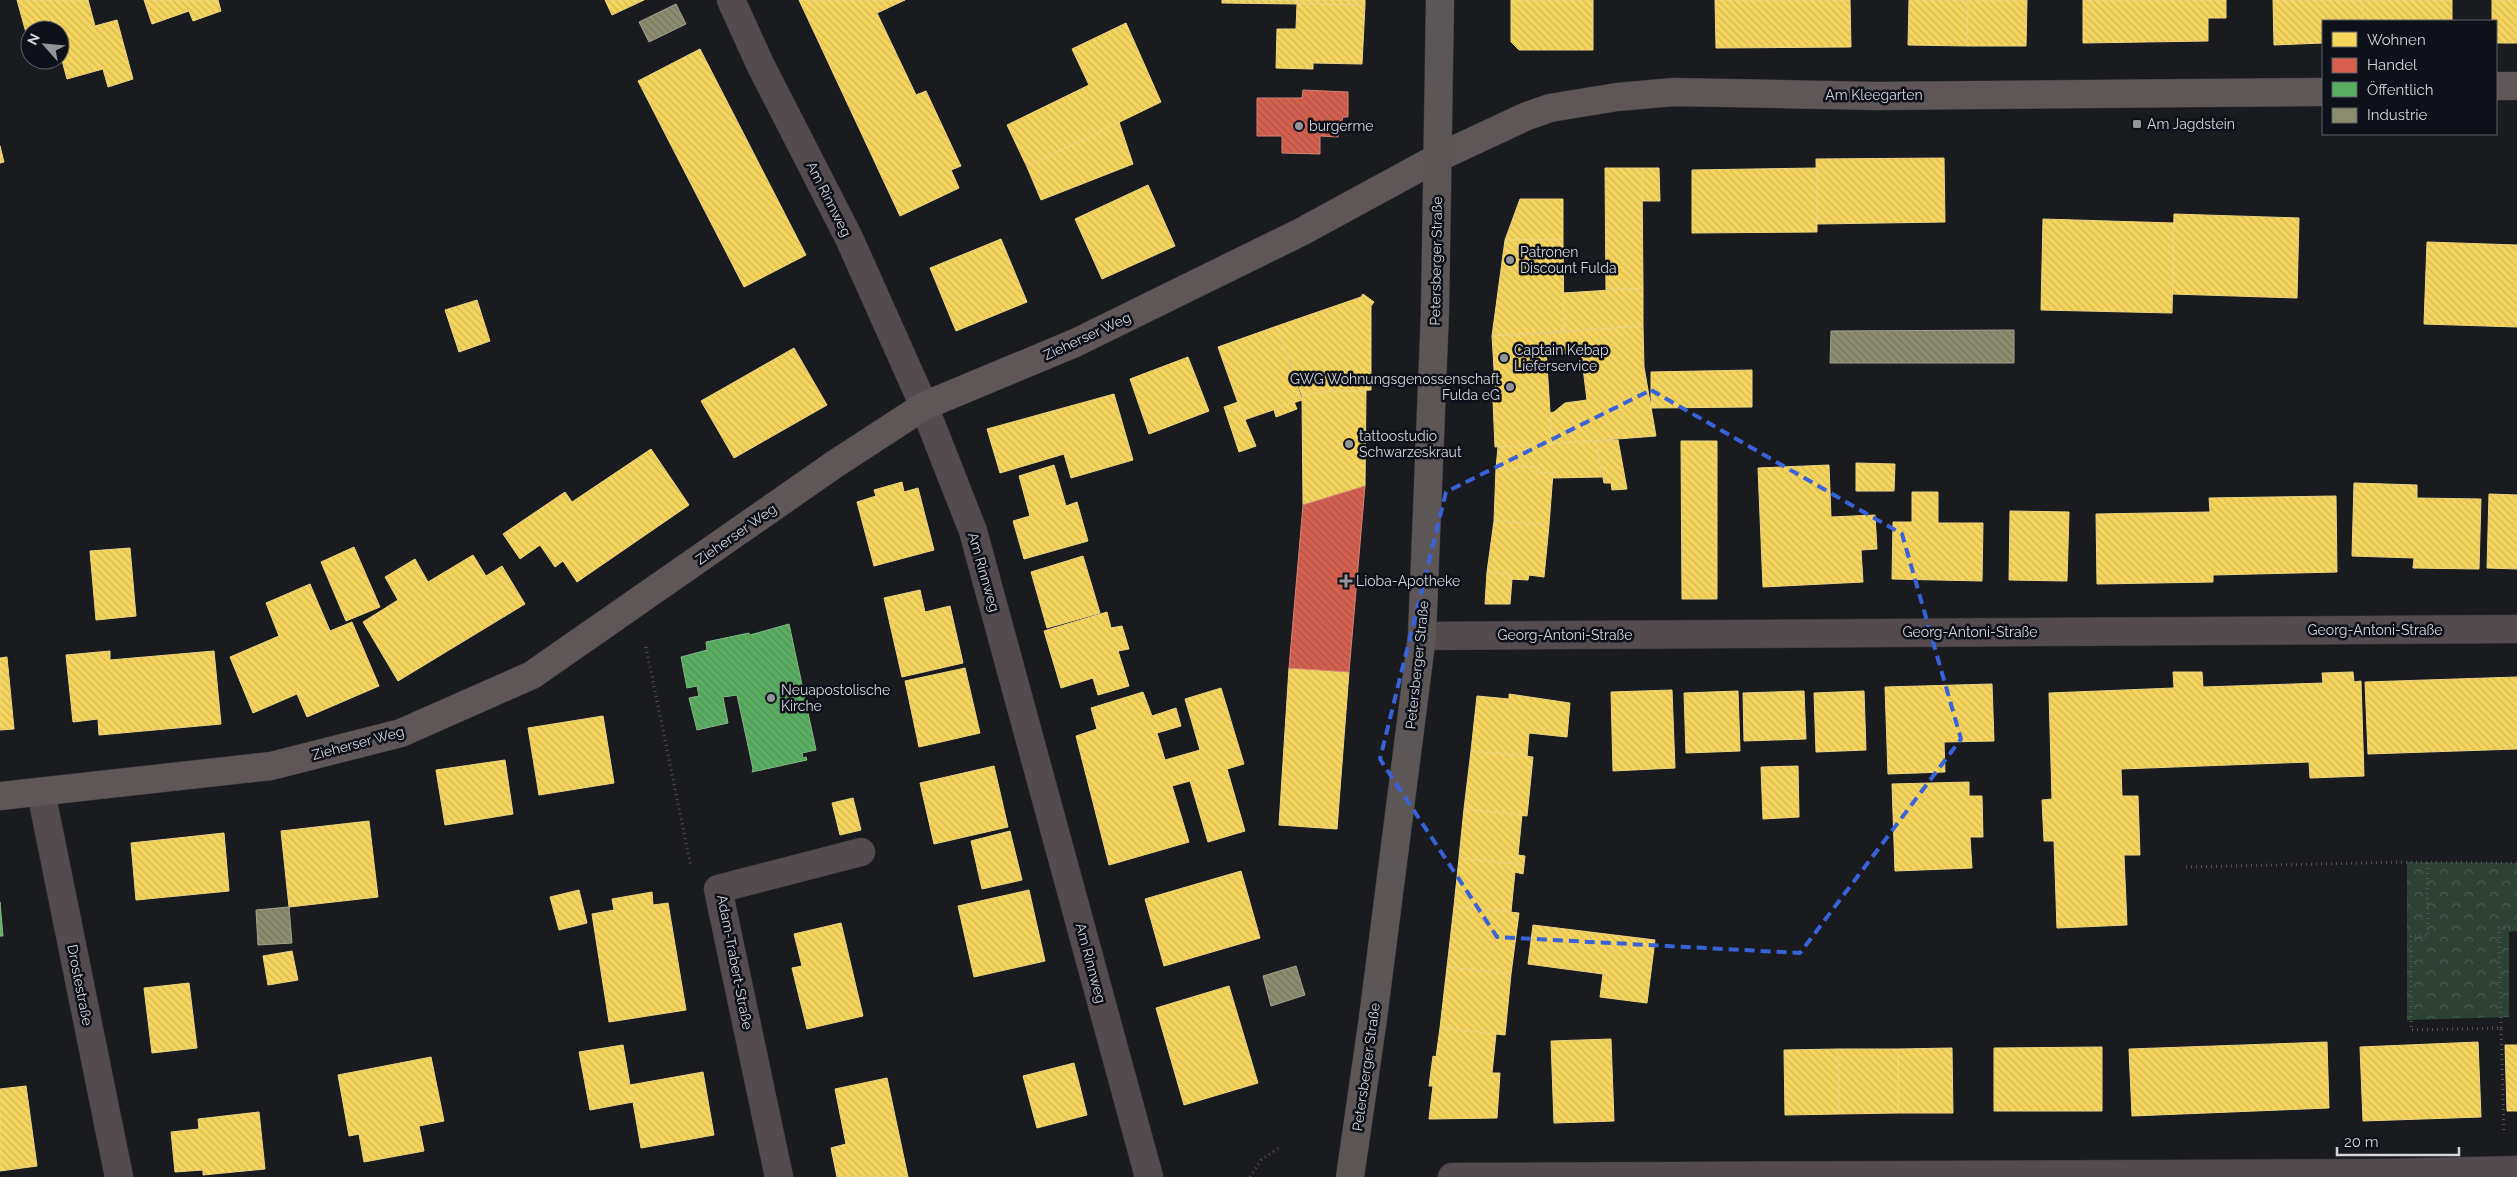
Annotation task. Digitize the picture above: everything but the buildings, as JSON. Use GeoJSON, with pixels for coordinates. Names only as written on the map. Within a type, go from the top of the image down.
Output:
{"type":"FeatureCollection","features":[{"type":"Feature","properties":{"kind":"main road","name":"Petersberger Straße"},"geometry":{"type":"LineString","coordinates":[[1350,1177],[1373,1018],[1422,636],[1435,312],[1440,0]]}},
{"type":"Feature","properties":{"kind":"street","name":"Am Rinnweg"},"geometry":{"type":"LineString","coordinates":[[731,0],[760,64],[849,238],[924,406],[973,531],[1149,1177]]}},
{"type":"Feature","properties":{"kind":"street"},"geometry":{"type":"LineString","coordinates":[[2497,86],[2517,86]]}},
{"type":"Feature","properties":{"kind":"street","name":"Am Kleegarten"},"geometry":{"type":"LineString","coordinates":[[1437,158],[1527,116],[1550,108],[1617,97],[1674,92],[1876,96],[2322,92]]}},
{"type":"Feature","properties":{"kind":"street","name":"Zieherser Weg"},"geometry":{"type":"LineString","coordinates":[[0,796],[271,766],[401,733],[532,675],[835,464],[924,406],[1075,343],[1301,232],[1437,158]]}},
{"type":"Feature","properties":{"kind":"street","name":"Georg-Antoni-Straße"},"geometry":{"type":"LineString","coordinates":[[1422,636],[2517,629]]}},
{"type":"Feature","properties":{"kind":"street","name":"Drostestraße"},"geometry":{"type":"LineString","coordinates":[[41,792],[119,1177]]}},
{"type":"Feature","properties":{"kind":"street","name":"Adam-Trabert-Straße"},"geometry":{"type":"LineString","coordinates":[[779,1177],[718,889],[861,852]]}},
{"type":"Feature","properties":{"kind":"street"},"geometry":{"type":"LineString","coordinates":[[1452,1177],[2387,1175],[2517,1170]]}},
{"type":"Feature","properties":{"kind":"path"},"geometry":{"type":"LineString","coordinates":[[646,647],[693,875]]}},
{"type":"Feature","properties":{"kind":"path"},"geometry":{"type":"LineString","coordinates":[[2428,863],[2428,936],[2411,936],[2411,1030],[2502,1028]]}},
{"type":"Feature","properties":{"kind":"path"},"geometry":{"type":"LineString","coordinates":[[2186,866],[2517,863]]}},
{"type":"Feature","properties":{"kind":"path"},"geometry":{"type":"LineString","coordinates":[[2504,1134],[2499,928],[2517,928]]}},
{"type":"Feature","properties":{"kind":"path"},"geometry":{"type":"LineString","coordinates":[[1250,1177],[1261,1160],[1280,1147]]}},
{"type":"Feature","properties":{"kind":"highlighted area"},"geometry":{"type":"Polygon","coordinates":[[[1651,390],[1902,534],[1961,739],[1800,953],[1497,937],[1380,759],[1446,492],[1651,390]]]}},
{"type":"Feature","properties":{"kind":"green space"},"geometry":{"type":"Polygon","coordinates":[[[2407,862],[2517,863],[2517,931],[2509,932],[2509,1017],[2407,1020],[2407,862]]]}},
{"type":"Feature","properties":{"kind":"place","name":"Am Jagdstein"},"geometry":{"type":"Point","coordinates":[2137,124]}},
{"type":"Feature","properties":{"kind":"place","name":"burgerme"},"geometry":{"type":"Point","coordinates":[1299,126]}},
{"type":"Feature","properties":{"kind":"place","name":"Patronen Discount Fulda"},"geometry":{"type":"Point","coordinates":[1510,260]}},
{"type":"Feature","properties":{"kind":"place","name":"Captain Kebap Lieferservice"},"geometry":{"type":"Point","coordinates":[1504,358]}},
{"type":"Feature","properties":{"kind":"place","name":"GWG Wohnungsgenossenschaft Fulda eG"},"geometry":{"type":"Point","coordinates":[1510,387]}},
{"type":"Feature","properties":{"kind":"place","name":"tattoostudio Schwarzeskraut"},"geometry":{"type":"Point","coordinates":[1349,444]}},
{"type":"Feature","properties":{"kind":"place","name":"Lioba-Apotheke"},"geometry":{"type":"Point","coordinates":[1346,581]}},
{"type":"Feature","properties":{"kind":"place","name":"Neuapostolische Kirche"},"geometry":{"type":"Point","coordinates":[771,698]}}]}
